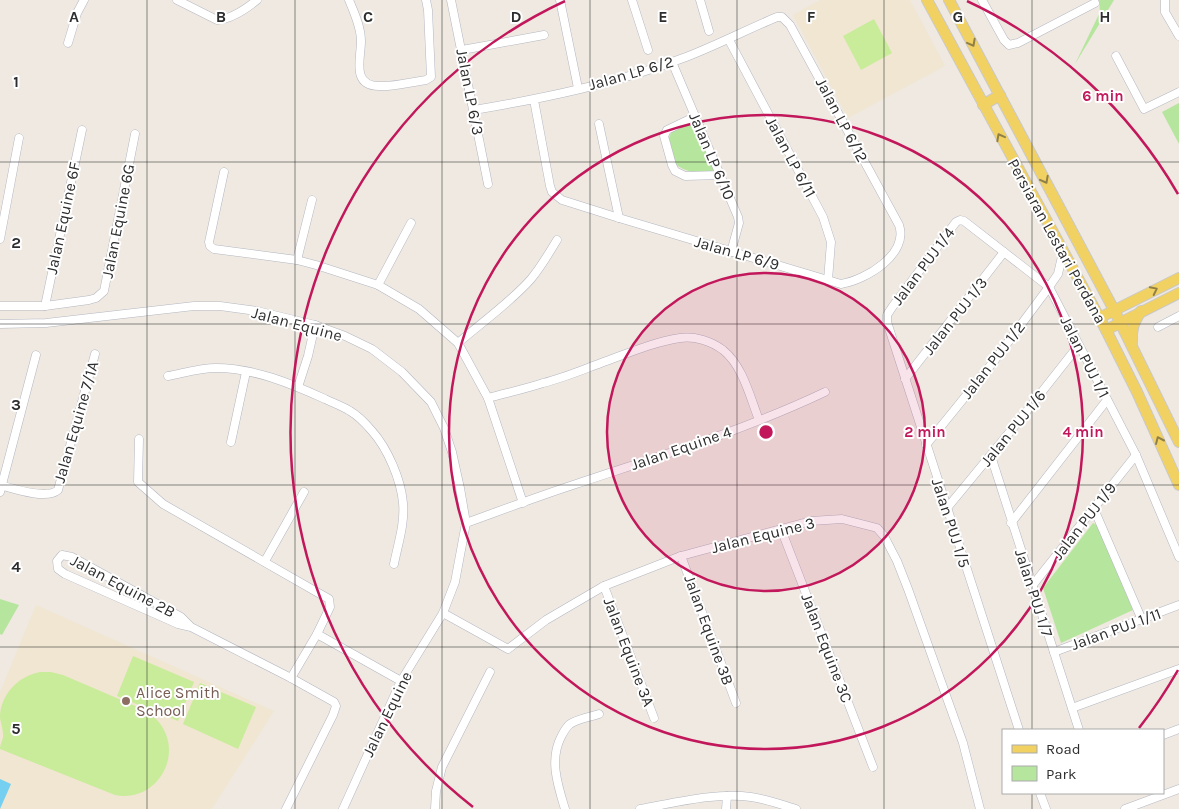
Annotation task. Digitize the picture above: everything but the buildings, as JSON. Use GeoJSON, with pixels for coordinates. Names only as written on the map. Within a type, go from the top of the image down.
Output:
{"type":"FeatureCollection","features":[{"type":"Feature","properties":{"kind":"main road","name":"Persiaran Lestari Perdana"},"geometry":{"type":"LineString","coordinates":[[927,0],[1106,330],[1137,392],[1179,485]]}},
{"type":"Feature","properties":{"kind":"main road","name":"Persiaran Lestari Perdana"},"geometry":{"type":"LineString","coordinates":[[949,0],[1114,310],[1179,442]]}},
{"type":"Feature","properties":{"kind":"main road"},"geometry":{"type":"LineString","coordinates":[[983,105],[1000,95]]}},
{"type":"Feature","properties":{"kind":"main road"},"geometry":{"type":"LineString","coordinates":[[1099,318],[1179,278]]}},
{"type":"Feature","properties":{"kind":"main road"},"geometry":{"type":"LineString","coordinates":[[1103,290],[1130,302]]}},
{"type":"Feature","properties":{"kind":"main road"},"geometry":{"type":"LineString","coordinates":[[1106,330],[1179,293]]}},
{"type":"Feature","properties":{"kind":"main road"},"geometry":{"type":"LineString","coordinates":[[1132,348],[1131,332],[1134,322],[1142,311]]}},
{"type":"Feature","properties":{"kind":"street"},"geometry":{"type":"LineString","coordinates":[[68,43],[77,13],[84,0]]}},
{"type":"Feature","properties":{"kind":"street"},"geometry":{"type":"LineString","coordinates":[[177,0],[218,20],[225,20],[258,0]]}},
{"type":"Feature","properties":{"kind":"street"},"geometry":{"type":"LineString","coordinates":[[348,0],[361,40],[358,70],[363,79],[370,84],[379,86],[426,80],[431,77],[426,0]]}},
{"type":"Feature","properties":{"kind":"street","name":"Jalan LP 6/3"},"geometry":{"type":"LineString","coordinates":[[451,0],[488,184]]}},
{"type":"Feature","properties":{"kind":"street"},"geometry":{"type":"LineString","coordinates":[[560,0],[578,88]]}},
{"type":"Feature","properties":{"kind":"street"},"geometry":{"type":"LineString","coordinates":[[632,0],[648,50]]}},
{"type":"Feature","properties":{"kind":"street"},"geometry":{"type":"LineString","coordinates":[[700,0],[709,31]]}},
{"type":"Feature","properties":{"kind":"street"},"geometry":{"type":"LineString","coordinates":[[982,0],[1004,40],[1009,45],[1018,43],[1095,3]]}},
{"type":"Feature","properties":{"kind":"street"},"geometry":{"type":"LineString","coordinates":[[1164,1],[1165,12],[1179,36]]}},
{"type":"Feature","properties":{"kind":"street","name":"Jalan LP 6/2"},"geometry":{"type":"LineString","coordinates":[[474,110],[534,100],[642,72],[729,40],[777,16],[782,17]]}},
{"type":"Feature","properties":{"kind":"street","name":"Jalan LP 6/12"},"geometry":{"type":"LineString","coordinates":[[782,17],[790,25],[899,225]]}},
{"type":"Feature","properties":{"kind":"street"},"geometry":{"type":"LineString","coordinates":[[462,50],[544,35]]}},
{"type":"Feature","properties":{"kind":"street","name":"Jalan LP 6/11"},"geometry":{"type":"LineString","coordinates":[[729,40],[823,217],[831,242],[828,280]]}},
{"type":"Feature","properties":{"kind":"street"},"geometry":{"type":"LineString","coordinates":[[1116,56],[1144,109],[1179,92]]}},
{"type":"Feature","properties":{"kind":"street","name":"Jalan LP 6/10"},"geometry":{"type":"LineString","coordinates":[[672,62],[739,223],[731,252]]}},
{"type":"Feature","properties":{"kind":"street","name":"Jalan LP 6/9"},"geometry":{"type":"LineString","coordinates":[[534,100],[550,186],[552,192],[562,200],[841,284],[852,282],[872,272],[896,250],[902,238],[899,225]]}},
{"type":"Feature","properties":{"kind":"street"},"geometry":{"type":"LineString","coordinates":[[694,117],[667,130],[664,136],[672,165],[675,171],[685,176],[702,177],[720,174]]}},
{"type":"Feature","properties":{"kind":"street"},"geometry":{"type":"LineString","coordinates":[[599,124],[618,218]]}},
{"type":"Feature","properties":{"kind":"street","name":"Jalan Equine 6F"},"geometry":{"type":"LineString","coordinates":[[45,306],[82,130]]}},
{"type":"Feature","properties":{"kind":"street","name":"Jalan Equine 6G"},"geometry":{"type":"LineString","coordinates":[[0,306],[45,306],[89,300],[96,298],[104,291],[135,134]]}},
{"type":"Feature","properties":{"kind":"street"},"geometry":{"type":"LineString","coordinates":[[0,239],[20,138]]}},
{"type":"Feature","properties":{"kind":"street"},"geometry":{"type":"LineString","coordinates":[[224,172],[209,242],[210,246],[214,249],[297,260],[378,285],[419,309],[458,343],[488,398],[523,502]]}},
{"type":"Feature","properties":{"kind":"street"},"geometry":{"type":"LineString","coordinates":[[297,260],[312,200]]}},
{"type":"Feature","properties":{"kind":"street","name":"Jalan PUJ 1/1"},"geometry":{"type":"LineString","coordinates":[[960,220],[964,221],[1049,287],[1136,455],[1179,557]]}},
{"type":"Feature","properties":{"kind":"street","name":"Jalan PUJ 1/4"},"geometry":{"type":"LineString","coordinates":[[887,315],[956,222],[960,220]]}},
{"type":"Feature","properties":{"kind":"street"},"geometry":{"type":"LineString","coordinates":[[378,285],[411,223]]}},
{"type":"Feature","properties":{"kind":"street"},"geometry":{"type":"LineString","coordinates":[[458,343],[516,294],[530,279],[557,240]]}},
{"type":"Feature","properties":{"kind":"street","name":"Jalan PUJ 1/3"},"geometry":{"type":"LineString","coordinates":[[905,379],[1004,252]]}},
{"type":"Feature","properties":{"kind":"street","name":"Jalan PUJ 1/2"},"geometry":{"type":"LineString","coordinates":[[926,445],[994,362],[1049,287],[1058,274],[1063,252]]}},
{"type":"Feature","properties":{"kind":"street"},"geometry":{"type":"LineString","coordinates":[[1058,274],[1075,275]]}},
{"type":"Feature","properties":{"kind":"street","name":"Jalan Equine"},"geometry":{"type":"LineString","coordinates":[[0,324],[46,323],[194,306],[220,306],[257,311],[315,325],[345,336],[372,349],[402,372],[431,402],[444,428],[452,452],[466,523],[456,582],[443,613],[401,681],[343,809]]}},
{"type":"Feature","properties":{"kind":"street","name":"Jalan PUJ 1/5"},"geometry":{"type":"LineString","coordinates":[[887,315],[887,322],[905,379],[1019,729]]}},
{"type":"Feature","properties":{"kind":"street"},"geometry":{"type":"LineString","coordinates":[[1158,328],[1179,316]]}},
{"type":"Feature","properties":{"kind":"street"},"geometry":{"type":"LineString","coordinates":[[298,387],[315,325]]}},
{"type":"Feature","properties":{"kind":"street"},"geometry":{"type":"LineString","coordinates":[[488,398],[543,383],[655,344],[681,338],[692,338],[704,340],[714,345],[723,350],[732,359],[759,420]]}},
{"type":"Feature","properties":{"kind":"street","name":"Jalan PUJ 1/6"},"geometry":{"type":"LineString","coordinates":[[947,508],[991,456],[1078,346]]}},
{"type":"Feature","properties":{"kind":"street","name":"Jalan Equine 7/1A"},"geometry":{"type":"LineString","coordinates":[[1,488],[45,495],[54,494],[58,490],[96,354]]}},
{"type":"Feature","properties":{"kind":"street"},"geometry":{"type":"LineString","coordinates":[[1,488],[36,355]]}},
{"type":"Feature","properties":{"kind":"street"},"geometry":{"type":"LineString","coordinates":[[168,376],[214,368],[246,372],[298,387],[350,411],[383,444],[392,463],[403,504],[402,527],[394,564]]}},
{"type":"Feature","properties":{"kind":"street"},"geometry":{"type":"LineString","coordinates":[[231,442],[246,372]]}},
{"type":"Feature","properties":{"kind":"street","name":"Jalan Equine 4"},"geometry":{"type":"LineString","coordinates":[[466,523],[694,445],[824,392]]}},
{"type":"Feature","properties":{"kind":"street"},"geometry":{"type":"LineString","coordinates":[[1011,523],[1106,400]]}},
{"type":"Feature","properties":{"kind":"street"},"geometry":{"type":"LineString","coordinates":[[140,439],[138,482],[163,504],[329,598],[330,607],[317,634],[291,678]]}},
{"type":"Feature","properties":{"kind":"street","name":"Jalan PUJ 1/9"},"geometry":{"type":"LineString","coordinates":[[1032,586],[1136,455]]}},
{"type":"Feature","properties":{"kind":"street","name":"Jalan PUJ 1/7"},"geometry":{"type":"LineString","coordinates":[[991,456],[1079,729]]}},
{"type":"Feature","properties":{"kind":"street"},"geometry":{"type":"LineString","coordinates":[[265,561],[304,492]]}},
{"type":"Feature","properties":{"kind":"street"},"geometry":{"type":"LineString","coordinates":[[1094,509],[1142,620]]}},
{"type":"Feature","properties":{"kind":"street","name":"Jalan Equine 3"},"geometry":{"type":"LineString","coordinates":[[443,613],[508,649],[546,620],[604,586],[681,556],[811,521],[842,519],[877,528],[884,536],[905,582],[962,743],[980,809]]}},
{"type":"Feature","properties":{"kind":"street","name":"Jalan Equine 3C"},"geometry":{"type":"LineString","coordinates":[[781,529],[873,767]]}},
{"type":"Feature","properties":{"kind":"street","name":"Jalan Equine 2B"},"geometry":{"type":"LineString","coordinates":[[191,627],[181,617],[72,557],[62,556],[57,561],[58,569],[65,574],[178,624],[191,627],[334,702],[336,706],[329,724],[286,809]]}},
{"type":"Feature","properties":{"kind":"street","name":"Jalan Equine 3B"},"geometry":{"type":"LineString","coordinates":[[681,556],[736,703]]}},
{"type":"Feature","properties":{"kind":"street","name":"Jalan Equine 3A"},"geometry":{"type":"LineString","coordinates":[[604,586],[654,718]]}},
{"type":"Feature","properties":{"kind":"street","name":"Jalan PUJ 1/11"},"geometry":{"type":"LineString","coordinates":[[1054,652],[1179,606]]}},
{"type":"Feature","properties":{"kind":"street"},"geometry":{"type":"LineString","coordinates":[[317,634],[401,681]]}},
{"type":"Feature","properties":{"kind":"street"},"geometry":{"type":"LineString","coordinates":[[1072,708],[1179,669]]}},
{"type":"Feature","properties":{"kind":"street"},"geometry":{"type":"LineString","coordinates":[[435,809],[436,792],[442,767],[490,672]]}},
{"type":"Feature","properties":{"kind":"street"},"geometry":{"type":"LineString","coordinates":[[565,809],[554,766],[558,743],[568,726],[572,723],[599,714]]}},
{"type":"Feature","properties":{"kind":"street"},"geometry":{"type":"LineString","coordinates":[[1164,735],[1179,729]]}},
{"type":"Feature","properties":{"kind":"street"},"geometry":{"type":"LineString","coordinates":[[1125,809],[1179,789]]}},
{"type":"Feature","properties":{"kind":"street"},"geometry":{"type":"LineString","coordinates":[[1040,794],[1046,809]]}},
{"type":"Feature","properties":{"kind":"street"},"geometry":{"type":"LineString","coordinates":[[640,809],[681,801],[727,796],[751,797],[796,809]]}},
{"type":"Feature","properties":{"kind":"street"},"geometry":{"type":"LineString","coordinates":[[726,809],[727,796]]}},
{"type":"Feature","properties":{"kind":"shaded area"},"geometry":{"type":"Polygon","coordinates":[[[820,0],[910,0],[945,66],[848,118],[793,15],[820,0]]]}},
{"type":"Feature","properties":{"kind":"shaded area","name":"Alice Smith School"},"geometry":{"type":"Polygon","coordinates":[[[36,605],[274,711],[212,809],[0,809],[0,692],[36,605]]]}},
{"type":"Feature","properties":{"kind":"green space"},"geometry":{"type":"Polygon","coordinates":[[[1099,0],[1114,0],[1075,64],[1100,12],[1099,0]]]}},
{"type":"Feature","properties":{"kind":"green space"},"geometry":{"type":"Polygon","coordinates":[[[874,19],[892,53],[861,70],[843,36],[874,19]]]}},
{"type":"Feature","properties":{"kind":"green space"},"geometry":{"type":"Polygon","coordinates":[[[1179,103],[1179,144],[1162,112],[1179,103]]]}},
{"type":"Feature","properties":{"kind":"green space"},"geometry":{"type":"Polygon","coordinates":[[[693,122],[716,170],[695,172],[676,165],[669,138],[672,130],[693,122]]]}},
{"type":"Feature","properties":{"kind":"green space"},"geometry":{"type":"Polygon","coordinates":[[[1093,523],[1097,525],[1133,610],[1061,643],[1043,588],[1093,523]]]}},
{"type":"Feature","properties":{"kind":"green space"},"geometry":{"type":"Polygon","coordinates":[[[0,599],[19,605],[2,635],[0,634],[0,599]]]}},
{"type":"Feature","properties":{"kind":"green space"},"geometry":{"type":"Polygon","coordinates":[[[133,656],[194,682],[178,721],[117,696],[133,656]]]}},
{"type":"Feature","properties":{"kind":"green space"},"geometry":{"type":"Polygon","coordinates":[[[40,672],[63,675],[147,711],[160,723],[168,741],[169,754],[166,766],[152,786],[141,793],[129,796],[115,795],[0,749],[3,736],[0,718],[1,710],[7,694],[24,678],[40,672]]]}},
{"type":"Feature","properties":{"kind":"green space"},"geometry":{"type":"Polygon","coordinates":[[[200,683],[256,707],[238,749],[183,724],[200,683]]]}},
{"type":"Feature","properties":{"kind":"water"},"geometry":{"type":"Polygon","coordinates":[[[0,779],[11,784],[0,809],[0,779]]]}},
{"type":"Feature","properties":{"kind":"place","name":"Alice Smith School"},"geometry":{"type":"Point","coordinates":[126,701]}}]}
